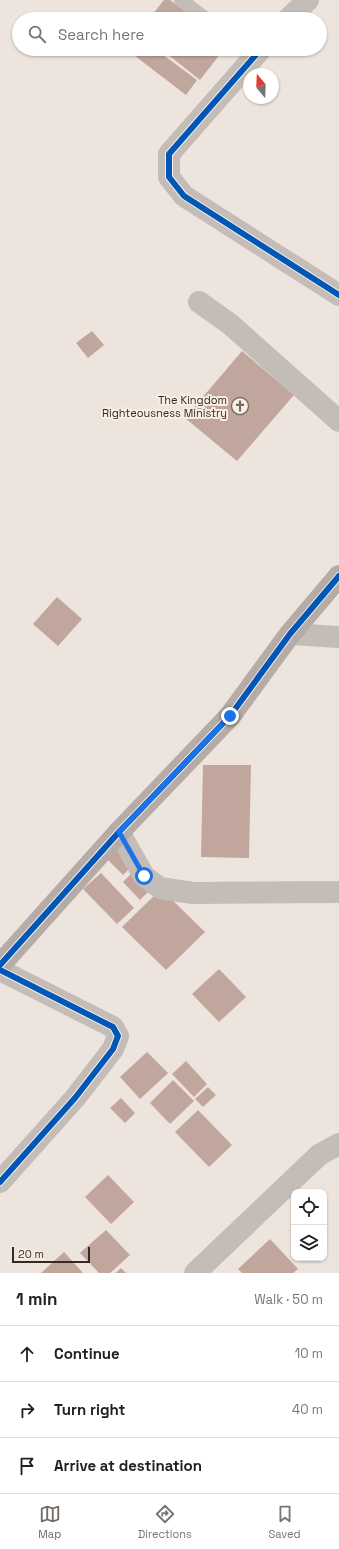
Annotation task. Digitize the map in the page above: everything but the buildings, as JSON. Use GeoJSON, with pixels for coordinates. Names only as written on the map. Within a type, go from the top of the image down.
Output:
{"type":"FeatureCollection","features":[{"type":"Feature","properties":{"kind":"street"},"geometry":{"type":"LineString","coordinates":[[295,12],[308,0]]}},
{"type":"Feature","properties":{"kind":"street"},"geometry":{"type":"LineString","coordinates":[[250,56],[169,154],[169,178],[184,196],[339,295]]}},
{"type":"Feature","properties":{"kind":"street"},"geometry":{"type":"LineString","coordinates":[[199,302],[230,324],[339,421]]}},
{"type":"Feature","properties":{"kind":"street"},"geometry":{"type":"LineString","coordinates":[[0,965],[119,832],[230,716],[290,634],[339,576]]}},
{"type":"Feature","properties":{"kind":"street"},"geometry":{"type":"LineString","coordinates":[[290,634],[339,637]]}},
{"type":"Feature","properties":{"kind":"street"},"geometry":{"type":"LineString","coordinates":[[119,832],[144,876],[160,888],[193,893],[339,892]]}},
{"type":"Feature","properties":{"kind":"street"},"geometry":{"type":"LineString","coordinates":[[0,970],[113,1027],[118,1036],[113,1049],[75,1098],[0,1182]]}},
{"type":"Feature","properties":{"kind":"street"},"geometry":{"type":"LineString","coordinates":[[195,1273],[319,1155],[339,1144]]}},
{"type":"Feature","properties":{"kind":"lane"},"geometry":{"type":"LineString","coordinates":[[181,0],[197,12]]}},
{"type":"Feature","properties":{"kind":"cycle path"},"geometry":{"type":"LineString","coordinates":[[255,56],[169,154],[169,177],[184,196],[339,295]]}},
{"type":"Feature","properties":{"kind":"cycle path"},"geometry":{"type":"LineString","coordinates":[[0,965],[119,832],[230,716],[290,634],[339,576]]}},
{"type":"Feature","properties":{"kind":"cycle path"},"geometry":{"type":"LineString","coordinates":[[0,970],[113,1027],[118,1036],[113,1049],[75,1098],[0,1182]]}},
{"type":"Feature","properties":{"kind":"place","name":"The Kingdom Righteousness Ministry"},"geometry":{"type":"Point","coordinates":[240,406]}},
{"type":"Feature","properties":{"kind":"route"},"geometry":{"type":"LineString","coordinates":[[144,876],[119,832],[230,716]]}}]}
